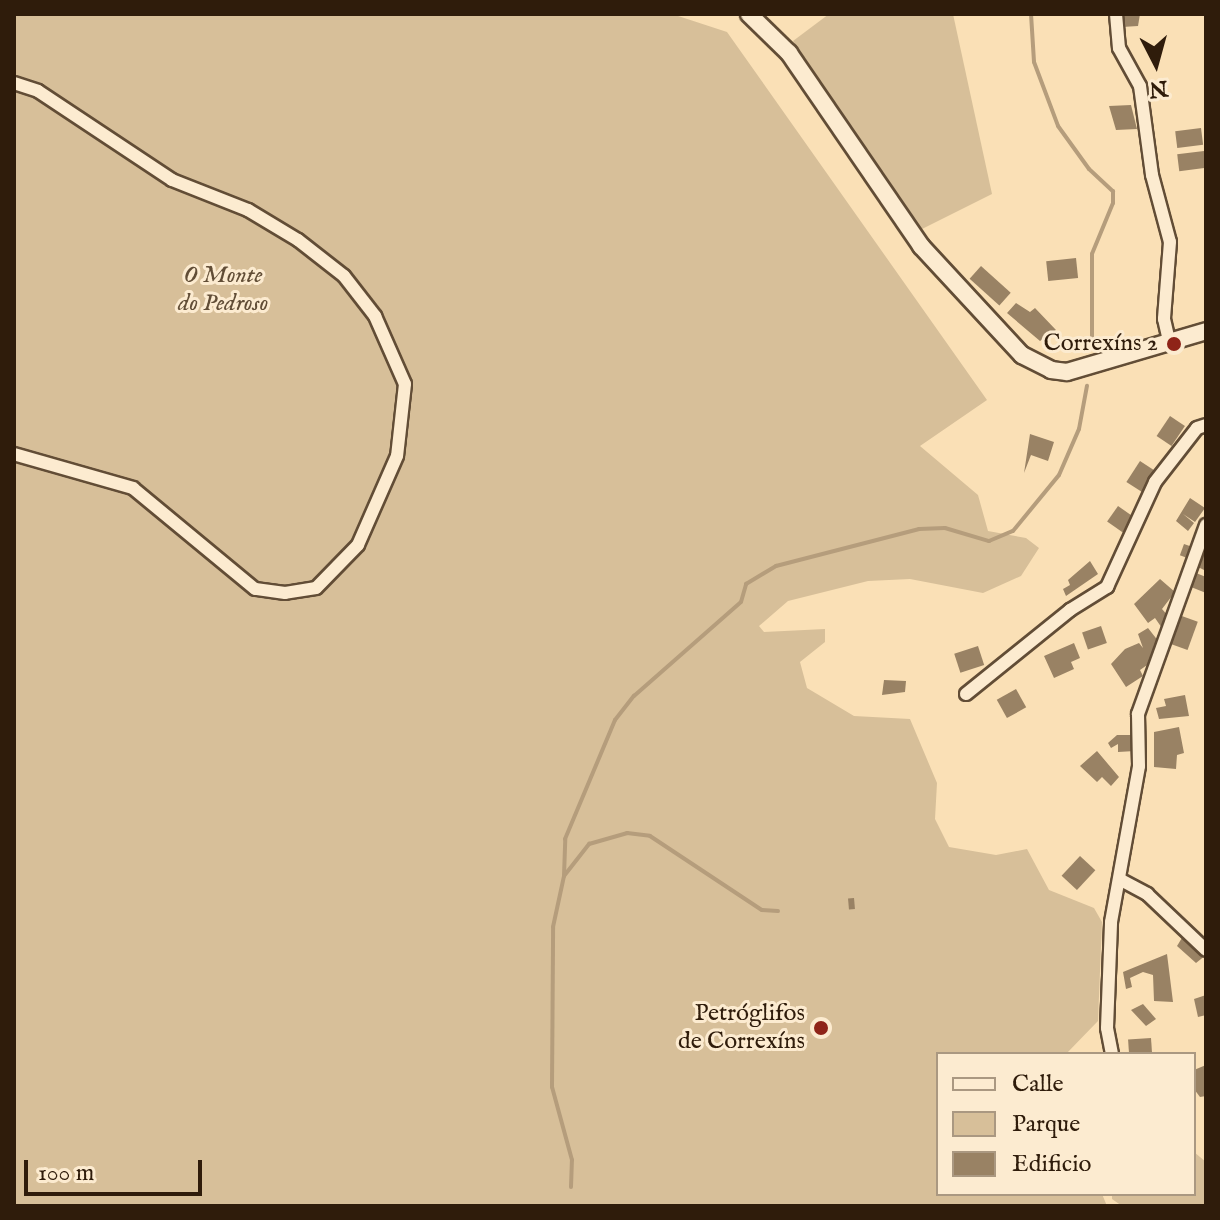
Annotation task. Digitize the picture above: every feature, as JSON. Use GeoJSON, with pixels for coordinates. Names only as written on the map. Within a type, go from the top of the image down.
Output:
{"type":"FeatureCollection","features":[{"type":"Feature","properties":{"kind":"street"},"geometry":{"type":"LineString","coordinates":[[749,14],[789,53],[921,246],[1022,355],[1051,370],[1067,372],[1205,332]]}},
{"type":"Feature","properties":{"kind":"street"},"geometry":{"type":"LineString","coordinates":[[1116,14],[1119,48],[1140,86],[1152,175],[1170,242],[1164,319],[1169,340]]}},
{"type":"Feature","properties":{"kind":"street"},"geometry":{"type":"LineString","coordinates":[[14,83],[38,91],[172,180],[248,210],[298,240],[344,276],[375,316],[405,384],[397,456],[358,545],[316,588],[255,589],[133,488],[14,454]]}},
{"type":"Feature","properties":{"kind":"street"},"geometry":{"type":"LineString","coordinates":[[966,694],[1070,610],[1107,587],[1155,482],[1197,428],[1206,425]]}},
{"type":"Feature","properties":{"kind":"street"},"geometry":{"type":"LineString","coordinates":[[1112,1052],[1107,1028],[1111,922],[1121,880],[1139,766],[1138,714],[1206,525]]}},
{"type":"Feature","properties":{"kind":"street"},"geometry":{"type":"LineString","coordinates":[[1121,880],[1147,894],[1206,950]]}},
{"type":"Feature","properties":{"kind":"green space","name":"O Monte do Pedroso"},"geometry":{"type":"Polygon","coordinates":[[[14,14],[672,14],[727,32],[987,400],[920,446],[978,495],[988,531],[1026,538],[1039,548],[1021,576],[983,593],[910,579],[868,581],[788,601],[759,626],[764,632],[825,629],[825,642],[800,662],[807,688],[854,716],[910,719],[937,783],[935,819],[949,847],[996,855],[1027,849],[1049,890],[1094,908],[1102,922],[1098,1021],[1068,1052],[936,1052],[936,1196],[1103,1196],[1107,1206],[14,1206],[14,14]]]}},
{"type":"Feature","properties":{"kind":"green space"},"geometry":{"type":"Polygon","coordinates":[[[829,14],[953,14],[992,194],[920,230],[793,41],[829,14]]]}},
{"type":"Feature","properties":{"kind":"green space"},"geometry":{"type":"Polygon","coordinates":[[[1196,1154],[1206,1162],[1206,1206],[1122,1206],[1112,1196],[1196,1196],[1196,1154]]]}},
{"type":"Feature","properties":{"kind":"building"},"geometry":{"type":"Polygon","coordinates":[[[1122,14],[1140,14],[1138,26],[1122,27],[1122,14]]]}},
{"type":"Feature","properties":{"kind":"building"},"geometry":{"type":"Polygon","coordinates":[[[1131,105],[1137,129],[1116,130],[1109,106],[1131,105]]]}},
{"type":"Feature","properties":{"kind":"building"},"geometry":{"type":"Polygon","coordinates":[[[1201,128],[1203,145],[1177,148],[1175,131],[1201,128]]]}},
{"type":"Feature","properties":{"kind":"building"},"geometry":{"type":"Polygon","coordinates":[[[1204,151],[1206,168],[1179,171],[1177,154],[1204,151]]]}},
{"type":"Feature","properties":{"kind":"building"},"geometry":{"type":"Polygon","coordinates":[[[1076,258],[1078,278],[1048,281],[1046,261],[1076,258]]]}},
{"type":"Feature","properties":{"kind":"building"},"geometry":{"type":"Polygon","coordinates":[[[981,266],[1011,293],[999,305],[970,279],[981,266]]]}},
{"type":"Feature","properties":{"kind":"building"},"geometry":{"type":"Polygon","coordinates":[[[1016,303],[1030,312],[1035,308],[1056,330],[1040,341],[1007,313],[1016,303]]]}},
{"type":"Feature","properties":{"kind":"building"},"geometry":{"type":"Polygon","coordinates":[[[1170,416],[1185,426],[1172,446],[1157,436],[1170,416]]]}},
{"type":"Feature","properties":{"kind":"building"},"geometry":{"type":"Polygon","coordinates":[[[1030,434],[1054,442],[1048,461],[1031,455],[1024,473],[1030,434]]]}},
{"type":"Feature","properties":{"kind":"building"},"geometry":{"type":"Polygon","coordinates":[[[1140,461],[1157,472],[1143,493],[1126,482],[1140,461]]]}},
{"type":"Feature","properties":{"kind":"building"},"geometry":{"type":"Polygon","coordinates":[[[1190,498],[1205,508],[1195,522],[1183,514],[1194,523],[1188,531],[1176,521],[1190,498]]]}},
{"type":"Feature","properties":{"kind":"building"},"geometry":{"type":"Polygon","coordinates":[[[1118,506],[1135,518],[1124,534],[1107,522],[1118,506]]]}},
{"type":"Feature","properties":{"kind":"building"},"geometry":{"type":"Polygon","coordinates":[[[1184,544],[1195,548],[1191,559],[1180,555],[1184,544]]]}},
{"type":"Feature","properties":{"kind":"building"},"geometry":{"type":"Polygon","coordinates":[[[1206,551],[1206,571],[1198,567],[1206,551]]]}},
{"type":"Feature","properties":{"kind":"building"},"geometry":{"type":"Polygon","coordinates":[[[1090,561],[1098,574],[1066,596],[1063,589],[1070,585],[1068,580],[1090,561]]]}},
{"type":"Feature","properties":{"kind":"building"},"geometry":{"type":"Polygon","coordinates":[[[1196,573],[1206,577],[1206,593],[1191,587],[1196,573]]]}},
{"type":"Feature","properties":{"kind":"building"},"geometry":{"type":"Polygon","coordinates":[[[1160,579],[1175,592],[1162,609],[1169,617],[1164,631],[1155,618],[1148,623],[1134,604],[1160,579]]]}},
{"type":"Feature","properties":{"kind":"building"},"geometry":{"type":"Polygon","coordinates":[[[1179,615],[1198,622],[1188,650],[1169,643],[1179,615]]]}},
{"type":"Feature","properties":{"kind":"building"},"geometry":{"type":"Polygon","coordinates":[[[1101,626],[1107,643],[1088,650],[1082,633],[1101,626]]]}},
{"type":"Feature","properties":{"kind":"building"},"geometry":{"type":"Polygon","coordinates":[[[1148,628],[1159,642],[1150,663],[1140,670],[1143,676],[1126,687],[1111,664],[1125,649],[1139,643],[1143,648],[1138,634],[1148,628]]]}},
{"type":"Feature","properties":{"kind":"building"},"geometry":{"type":"Polygon","coordinates":[[[1074,643],[1080,658],[1071,662],[1074,669],[1054,678],[1044,656],[1074,643]]]}},
{"type":"Feature","properties":{"kind":"building"},"geometry":{"type":"Polygon","coordinates":[[[978,646],[984,665],[960,673],[954,654],[978,646]]]}},
{"type":"Feature","properties":{"kind":"building"},"geometry":{"type":"Polygon","coordinates":[[[884,680],[906,681],[905,692],[882,695],[884,680]]]}},
{"type":"Feature","properties":{"kind":"building"},"geometry":{"type":"Polygon","coordinates":[[[1016,689],[1026,707],[1007,718],[997,700],[1016,689]]]}},
{"type":"Feature","properties":{"kind":"building"},"geometry":{"type":"Polygon","coordinates":[[[1185,695],[1189,716],[1159,719],[1156,708],[1166,706],[1164,699],[1185,695]]]}},
{"type":"Feature","properties":{"kind":"building"},"geometry":{"type":"Polygon","coordinates":[[[1179,727],[1184,753],[1177,755],[1176,769],[1154,767],[1154,732],[1179,727]]]}},
{"type":"Feature","properties":{"kind":"building"},"geometry":{"type":"Polygon","coordinates":[[[1117,735],[1134,735],[1135,751],[1118,752],[1118,744],[1111,748],[1108,743],[1117,735]]]}},
{"type":"Feature","properties":{"kind":"building"},"geometry":{"type":"Polygon","coordinates":[[[1097,751],[1119,777],[1111,786],[1102,777],[1097,782],[1080,766],[1097,751]]]}},
{"type":"Feature","properties":{"kind":"building"},"geometry":{"type":"Polygon","coordinates":[[[1080,856],[1095,870],[1077,890],[1062,876],[1080,856]]]}},
{"type":"Feature","properties":{"kind":"building"},"geometry":{"type":"Polygon","coordinates":[[[854,898],[855,909],[849,909],[848,899],[854,898]]]}},
{"type":"Feature","properties":{"kind":"building"},"geometry":{"type":"Polygon","coordinates":[[[1185,933],[1206,955],[1196,963],[1177,946],[1185,933]]]}},
{"type":"Feature","properties":{"kind":"building"},"geometry":{"type":"Polygon","coordinates":[[[1167,954],[1173,1002],[1154,1001],[1153,975],[1143,972],[1130,978],[1132,987],[1126,989],[1123,972],[1167,954]]]}},
{"type":"Feature","properties":{"kind":"building"},"geometry":{"type":"Polygon","coordinates":[[[1206,995],[1206,1015],[1198,1017],[1194,999],[1206,995]]]}},
{"type":"Feature","properties":{"kind":"building"},"geometry":{"type":"Polygon","coordinates":[[[1143,1004],[1156,1019],[1146,1026],[1131,1010],[1143,1004]]]}},
{"type":"Feature","properties":{"kind":"building"},"geometry":{"type":"Polygon","coordinates":[[[1151,1038],[1152,1052],[1129,1052],[1128,1040],[1151,1038]]]}},
{"type":"Feature","properties":{"kind":"building"},"geometry":{"type":"Polygon","coordinates":[[[1206,1065],[1206,1096],[1200,1097],[1196,1092],[1196,1069],[1206,1065]]]}},
{"type":"Feature","properties":{"kind":"waterway"},"geometry":{"type":"LineString","coordinates":[[1031,14],[1034,62],[1058,126],[1089,169],[1113,191],[1113,203],[1092,254],[1092,347]]}},
{"type":"Feature","properties":{"kind":"waterway"},"geometry":{"type":"LineString","coordinates":[[571,1187],[572,1160],[552,1087],[553,927],[564,876],[565,839],[615,720],[634,696],[741,602],[746,584],[776,566],[919,529],[945,528],[989,541],[1013,531],[1059,475],[1079,429],[1087,386]]}},
{"type":"Feature","properties":{"kind":"waterway"},"geometry":{"type":"LineString","coordinates":[[564,876],[589,844],[627,833],[650,836],[762,910],[778,911]]}},
{"type":"Feature","properties":{"kind":"place","name":"Correxíns 2"},"geometry":{"type":"Point","coordinates":[1174,344]}},
{"type":"Feature","properties":{"kind":"place","name":"Petróglifos de Correxíns"},"geometry":{"type":"Point","coordinates":[821,1028]}}]}
